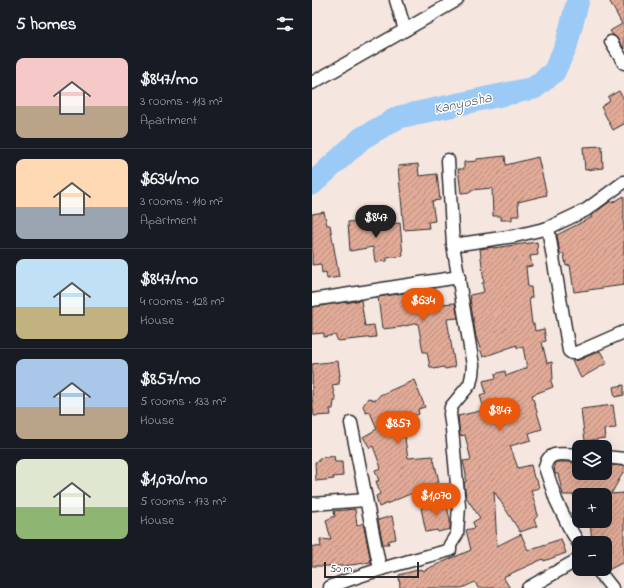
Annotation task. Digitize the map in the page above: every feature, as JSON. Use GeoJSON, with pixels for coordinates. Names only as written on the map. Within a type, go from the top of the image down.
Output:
{"type":"FeatureCollection","features":[{"type":"Feature","properties":{"kind":"street"},"geometry":{"type":"LineString","coordinates":[[396,0],[405,30]]}},
{"type":"Feature","properties":{"kind":"street"},"geometry":{"type":"LineString","coordinates":[[312,83],[457,0]]}},
{"type":"Feature","properties":{"kind":"street"},"geometry":{"type":"LineString","coordinates":[[611,42],[624,63]]}},
{"type":"Feature","properties":{"kind":"street"},"geometry":{"type":"LineString","coordinates":[[330,588],[380,569],[450,550],[450,544],[457,534],[459,506],[450,414],[452,406],[470,384],[473,364],[453,244],[448,160]]}},
{"type":"Feature","properties":{"kind":"street"},"geometry":{"type":"LineString","coordinates":[[453,244],[515,236],[548,228],[586,210],[624,182]]}},
{"type":"Feature","properties":{"kind":"street"},"geometry":{"type":"LineString","coordinates":[[548,228],[570,351],[572,353],[576,353],[624,332]]}},
{"type":"Feature","properties":{"kind":"street"},"geometry":{"type":"LineString","coordinates":[[312,300],[459,277]]}},
{"type":"Feature","properties":{"kind":"street"},"geometry":{"type":"LineString","coordinates":[[351,423],[380,569]]}},
{"type":"Feature","properties":{"kind":"street"},"geometry":{"type":"LineString","coordinates":[[572,455],[556,454],[550,457],[546,462],[545,467],[556,500],[574,536]]}},
{"type":"Feature","properties":{"kind":"street"},"geometry":{"type":"LineString","coordinates":[[612,458],[624,459]]}},
{"type":"Feature","properties":{"kind":"street"},"geometry":{"type":"LineString","coordinates":[[312,504],[366,500]]}},
{"type":"Feature","properties":{"kind":"street"},"geometry":{"type":"LineString","coordinates":[[528,588],[572,563]]}},
{"type":"Feature","properties":{"kind":"street"},"geometry":{"type":"LineString","coordinates":[[603,576],[612,588]]}},
{"type":"Feature","properties":{"kind":"building"},"geometry":{"type":"Polygon","coordinates":[[[609,0],[624,0],[624,49],[617,38],[610,31],[622,24],[609,0]]]}},
{"type":"Feature","properties":{"kind":"building"},"geometry":{"type":"Polygon","coordinates":[[[619,91],[624,99],[624,124],[613,130],[601,107],[610,101],[608,97],[619,91]]]}},
{"type":"Feature","properties":{"kind":"building"},"geometry":{"type":"Polygon","coordinates":[[[602,146],[603,168],[585,170],[583,147],[602,146]]]}},
{"type":"Feature","properties":{"kind":"building"},"geometry":{"type":"Polygon","coordinates":[[[505,156],[506,165],[538,157],[547,195],[518,202],[519,216],[512,216],[512,220],[501,220],[501,216],[493,216],[492,188],[471,190],[471,192],[461,193],[458,169],[464,169],[464,162],[505,156]]]}},
{"type":"Feature","properties":{"kind":"building"},"geometry":{"type":"Polygon","coordinates":[[[418,164],[419,176],[437,174],[440,200],[432,201],[435,221],[428,222],[429,228],[404,230],[398,166],[418,164]]]}},
{"type":"Feature","properties":{"kind":"building"},"geometry":{"type":"Polygon","coordinates":[[[624,196],[624,285],[574,292],[570,265],[566,266],[564,254],[560,254],[557,235],[592,217],[591,215],[611,201],[612,203],[624,196]]]}},
{"type":"Feature","properties":{"kind":"building"},"geometry":{"type":"Polygon","coordinates":[[[324,212],[327,225],[330,225],[339,277],[327,279],[326,272],[322,273],[321,264],[312,265],[312,214],[324,212]]]}},
{"type":"Feature","properties":{"kind":"building"},"geometry":{"type":"Polygon","coordinates":[[[375,220],[375,226],[400,223],[403,256],[387,258],[387,261],[375,262],[373,247],[350,251],[348,222],[375,220]]]}},
{"type":"Feature","properties":{"kind":"building"},"geometry":{"type":"Polygon","coordinates":[[[537,242],[538,255],[530,256],[532,266],[526,267],[528,287],[531,287],[532,298],[529,298],[532,324],[534,324],[535,331],[544,329],[546,341],[542,342],[547,363],[552,362],[553,379],[551,381],[553,387],[532,395],[542,429],[529,433],[531,440],[510,446],[518,468],[531,465],[534,478],[537,480],[539,488],[531,490],[538,515],[534,520],[537,526],[520,532],[494,491],[497,546],[521,534],[528,550],[561,539],[566,553],[544,561],[543,559],[503,577],[510,588],[478,588],[475,582],[462,588],[400,588],[399,575],[421,569],[422,571],[471,550],[466,530],[475,528],[473,522],[480,518],[466,497],[464,483],[466,481],[466,474],[463,461],[471,460],[465,435],[460,436],[458,416],[484,410],[480,395],[486,393],[483,381],[496,378],[495,374],[505,371],[506,376],[527,368],[523,347],[517,348],[517,345],[483,357],[476,337],[470,295],[484,292],[480,249],[537,242]]]}},
{"type":"Feature","properties":{"kind":"building"},"geometry":{"type":"Polygon","coordinates":[[[435,288],[436,295],[439,295],[440,304],[455,303],[458,318],[447,319],[455,367],[445,369],[444,367],[434,369],[433,367],[430,367],[427,352],[423,352],[418,323],[382,329],[378,297],[435,288]]]}},
{"type":"Feature","properties":{"kind":"building"},"geometry":{"type":"Polygon","coordinates":[[[361,300],[365,326],[374,325],[376,337],[338,341],[335,335],[324,337],[324,333],[312,334],[312,307],[361,300]]]}},
{"type":"Feature","properties":{"kind":"building"},"geometry":{"type":"Polygon","coordinates":[[[600,351],[607,363],[581,378],[572,361],[579,360],[600,351]]]}},
{"type":"Feature","properties":{"kind":"building"},"geometry":{"type":"Polygon","coordinates":[[[338,361],[340,381],[339,384],[332,385],[336,401],[334,401],[333,409],[330,409],[331,415],[314,416],[312,397],[312,364],[338,361]]]}},
{"type":"Feature","properties":{"kind":"building"},"geometry":{"type":"Polygon","coordinates":[[[414,380],[425,407],[418,409],[419,414],[400,421],[406,439],[408,458],[433,456],[439,482],[379,507],[376,496],[380,494],[376,481],[379,481],[375,470],[381,468],[373,446],[370,448],[363,437],[377,429],[370,412],[366,413],[363,406],[368,398],[376,400],[380,395],[414,380]]]}},
{"type":"Feature","properties":{"kind":"building"},"geometry":{"type":"Polygon","coordinates":[[[624,385],[624,395],[615,397],[613,387],[624,385]]]}},
{"type":"Feature","properties":{"kind":"building"},"geometry":{"type":"Polygon","coordinates":[[[613,405],[616,428],[604,429],[605,438],[585,440],[581,409],[613,405]]]}},
{"type":"Feature","properties":{"kind":"building"},"geometry":{"type":"Polygon","coordinates":[[[334,456],[335,462],[342,462],[343,476],[333,477],[334,479],[316,481],[315,462],[319,461],[319,458],[334,456]]]}},
{"type":"Feature","properties":{"kind":"building"},"geometry":{"type":"Polygon","coordinates":[[[556,462],[572,463],[572,480],[612,480],[612,465],[624,466],[624,471],[612,492],[612,488],[572,488],[572,495],[563,495],[558,474],[555,474],[554,464],[556,462]]]}},
{"type":"Feature","properties":{"kind":"building"},"geometry":{"type":"Polygon","coordinates":[[[624,493],[624,562],[612,568],[612,536],[591,536],[591,528],[612,528],[612,494],[624,493]]]}},
{"type":"Feature","properties":{"kind":"building"},"geometry":{"type":"Polygon","coordinates":[[[446,501],[450,520],[450,529],[438,532],[437,530],[426,532],[421,508],[446,501]]]}},
{"type":"Feature","properties":{"kind":"building"},"geometry":{"type":"Polygon","coordinates":[[[355,509],[357,526],[363,523],[371,562],[344,566],[312,566],[312,546],[321,547],[320,539],[331,540],[326,520],[335,516],[334,511],[355,509]]]}},
{"type":"Feature","properties":{"kind":"building"},"geometry":{"type":"Polygon","coordinates":[[[392,516],[396,539],[388,541],[389,544],[383,544],[378,520],[392,516]]]}},
{"type":"Feature","properties":{"kind":"waterway","name":"Kanyosha"},"geometry":{"type":"LineString","coordinates":[[312,184],[362,138],[399,117],[534,88],[554,72],[566,46],[578,0]]}}]}
